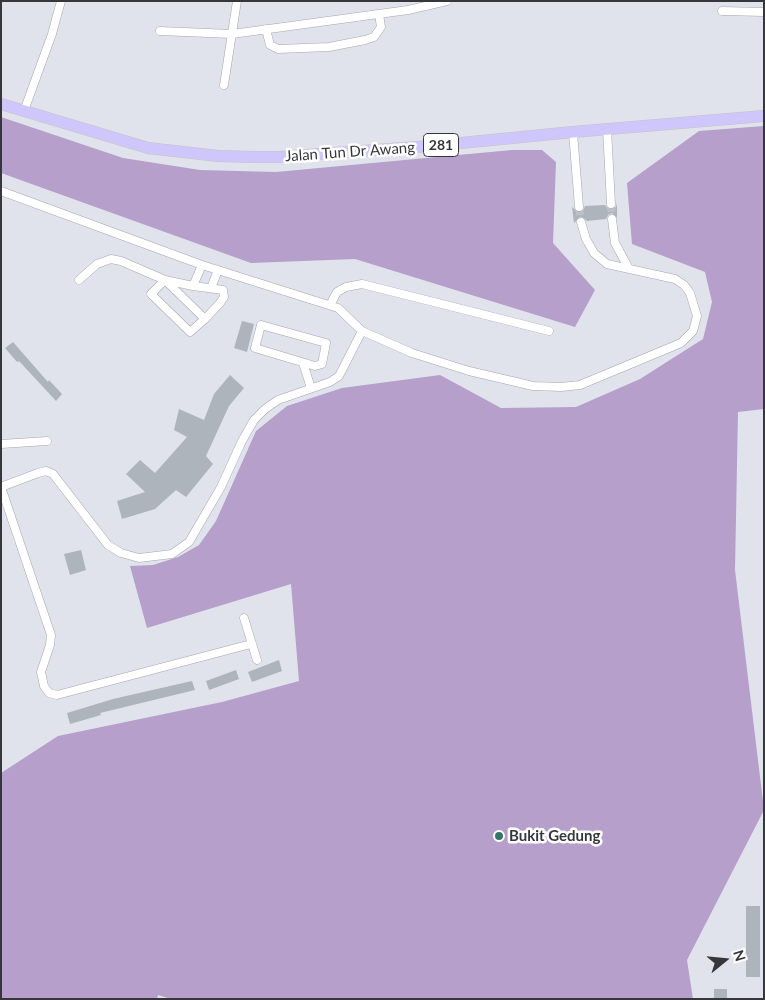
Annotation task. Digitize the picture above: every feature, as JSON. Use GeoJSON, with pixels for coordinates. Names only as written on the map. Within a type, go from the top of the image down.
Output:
{"type":"FeatureCollection","features":[{"type":"Feature","properties":{"kind":"main road","name":"Jalan Tun Dr Awang"},"geometry":{"type":"LineString","coordinates":[[1,104],[148,148],[218,156],[279,157],[430,146],[764,116]]}},
{"type":"Feature","properties":{"kind":"street"},"geometry":{"type":"LineString","coordinates":[[24,111],[52,34],[61,1]]}},
{"type":"Feature","properties":{"kind":"street"},"geometry":{"type":"LineString","coordinates":[[224,84],[237,1]]}},
{"type":"Feature","properties":{"kind":"street"},"geometry":{"type":"LineString","coordinates":[[160,31],[232,34],[408,10],[447,1]]}},
{"type":"Feature","properties":{"kind":"street"},"geometry":{"type":"LineString","coordinates":[[722,11],[764,12]]}},
{"type":"Feature","properties":{"kind":"street"},"geometry":{"type":"LineString","coordinates":[[266,29],[270,45],[278,49],[329,47],[374,37],[382,27],[379,14]]}},
{"type":"Feature","properties":{"kind":"street"},"geometry":{"type":"LineString","coordinates":[[607,129],[611,204]]}},
{"type":"Feature","properties":{"kind":"street"},"geometry":{"type":"LineString","coordinates":[[573,132],[579,207]]}},
{"type":"Feature","properties":{"kind":"street"},"geometry":{"type":"LineString","coordinates":[[1,190],[202,265],[338,308],[362,331],[412,353],[469,371],[533,386],[561,387],[580,385],[681,343],[693,331],[697,316],[690,292],[684,285],[675,279],[628,267],[607,264],[594,253],[586,239],[581,222]]}},
{"type":"Feature","properties":{"kind":"street"},"geometry":{"type":"LineString","coordinates":[[612,219],[615,243],[628,267]]}},
{"type":"Feature","properties":{"kind":"street"},"geometry":{"type":"LineString","coordinates":[[79,280],[97,264],[111,259],[121,261],[165,280],[223,290],[224,297],[206,320],[190,332],[151,294],[165,280]]}},
{"type":"Feature","properties":{"kind":"street"},"geometry":{"type":"LineString","coordinates":[[192,286],[202,265]]}},
{"type":"Feature","properties":{"kind":"street"},"geometry":{"type":"LineString","coordinates":[[211,288],[218,270]]}},
{"type":"Feature","properties":{"kind":"street"},"geometry":{"type":"LineString","coordinates":[[165,280],[206,320]]}},
{"type":"Feature","properties":{"kind":"street"},"geometry":{"type":"LineString","coordinates":[[330,305],[337,292],[353,285],[362,284],[549,331]]}},
{"type":"Feature","properties":{"kind":"street"},"geometry":{"type":"LineString","coordinates":[[261,324],[326,342],[322,364],[315,366],[303,362],[255,348],[261,324]]}},
{"type":"Feature","properties":{"kind":"street"},"geometry":{"type":"LineString","coordinates":[[251,644],[57,695],[49,693],[44,686],[41,672],[50,645],[51,635],[1,487],[46,471],[53,474],[108,546],[121,553],[139,558],[172,554],[189,542],[221,487],[254,420],[278,400],[330,382],[339,376],[362,331]]}},
{"type":"Feature","properties":{"kind":"street"},"geometry":{"type":"LineString","coordinates":[[303,362],[311,388]]}},
{"type":"Feature","properties":{"kind":"street"},"geometry":{"type":"LineString","coordinates":[[1,444],[47,441]]}},
{"type":"Feature","properties":{"kind":"street"},"geometry":{"type":"LineString","coordinates":[[244,618],[257,660]]}},
{"type":"Feature","properties":{"kind":"shaded area"},"geometry":{"type":"Polygon","coordinates":[[[1,117],[123,158],[200,170],[276,172],[512,150],[542,150],[556,162],[553,243],[595,290],[575,327],[355,259],[251,263],[1,173],[1,117]]]}},
{"type":"Feature","properties":{"kind":"shaded area"},"geometry":{"type":"Polygon","coordinates":[[[764,126],[764,409],[738,412],[735,570],[764,810],[687,960],[693,999],[171,999],[158,995],[157,999],[1,999],[1,773],[58,736],[222,702],[299,681],[291,584],[147,628],[130,566],[153,565],[178,557],[199,545],[216,521],[256,431],[287,406],[342,388],[440,375],[501,408],[576,407],[640,379],[703,339],[712,302],[705,272],[632,244],[627,183],[699,131],[764,126]]]}},
{"type":"Feature","properties":{"kind":"building"},"geometry":{"type":"Polygon","coordinates":[[[617,203],[617,218],[612,213],[606,219],[587,221],[580,217],[574,223],[572,207],[579,213],[583,211],[585,206],[605,205],[608,209],[612,210],[616,207],[617,203]]]}},
{"type":"Feature","properties":{"kind":"building"},"geometry":{"type":"Polygon","coordinates":[[[242,321],[254,324],[247,352],[234,348],[242,321]]]}},
{"type":"Feature","properties":{"kind":"building"},"geometry":{"type":"Polygon","coordinates":[[[13,342],[48,382],[49,380],[62,394],[56,401],[5,348],[13,342]]]}},
{"type":"Feature","properties":{"kind":"building"},"geometry":{"type":"Polygon","coordinates":[[[230,375],[244,388],[229,406],[206,456],[213,464],[186,497],[176,490],[155,509],[122,519],[117,501],[145,492],[126,474],[140,460],[155,473],[187,437],[174,430],[179,409],[204,420],[214,394],[230,375]]]}},
{"type":"Feature","properties":{"kind":"building"},"geometry":{"type":"Polygon","coordinates":[[[81,550],[86,570],[70,575],[64,554],[81,550]]]}},
{"type":"Feature","properties":{"kind":"building"},"geometry":{"type":"Polygon","coordinates":[[[279,660],[282,671],[252,682],[248,672],[279,660]]]}},
{"type":"Feature","properties":{"kind":"building"},"geometry":{"type":"Polygon","coordinates":[[[236,670],[239,679],[209,690],[206,681],[236,670]]]}},
{"type":"Feature","properties":{"kind":"building"},"geometry":{"type":"Polygon","coordinates":[[[192,681],[195,690],[100,713],[101,715],[70,724],[67,713],[113,699],[192,681]]]}},
{"type":"Feature","properties":{"kind":"building"},"geometry":{"type":"Polygon","coordinates":[[[746,906],[760,906],[760,977],[746,977],[746,906]]]}},
{"type":"Feature","properties":{"kind":"building"},"geometry":{"type":"Polygon","coordinates":[[[714,989],[727,989],[727,999],[714,999],[714,989]]]}},
{"type":"Feature","properties":{"kind":"tunnel"},"geometry":{"type":"LineString","coordinates":[[611,204],[612,219]]}},
{"type":"Feature","properties":{"kind":"tunnel"},"geometry":{"type":"LineString","coordinates":[[579,207],[581,222]]}},
{"type":"Feature","properties":{"kind":"place","name":"Bukit Gedung"},"geometry":{"type":"Point","coordinates":[499,836]}}]}
